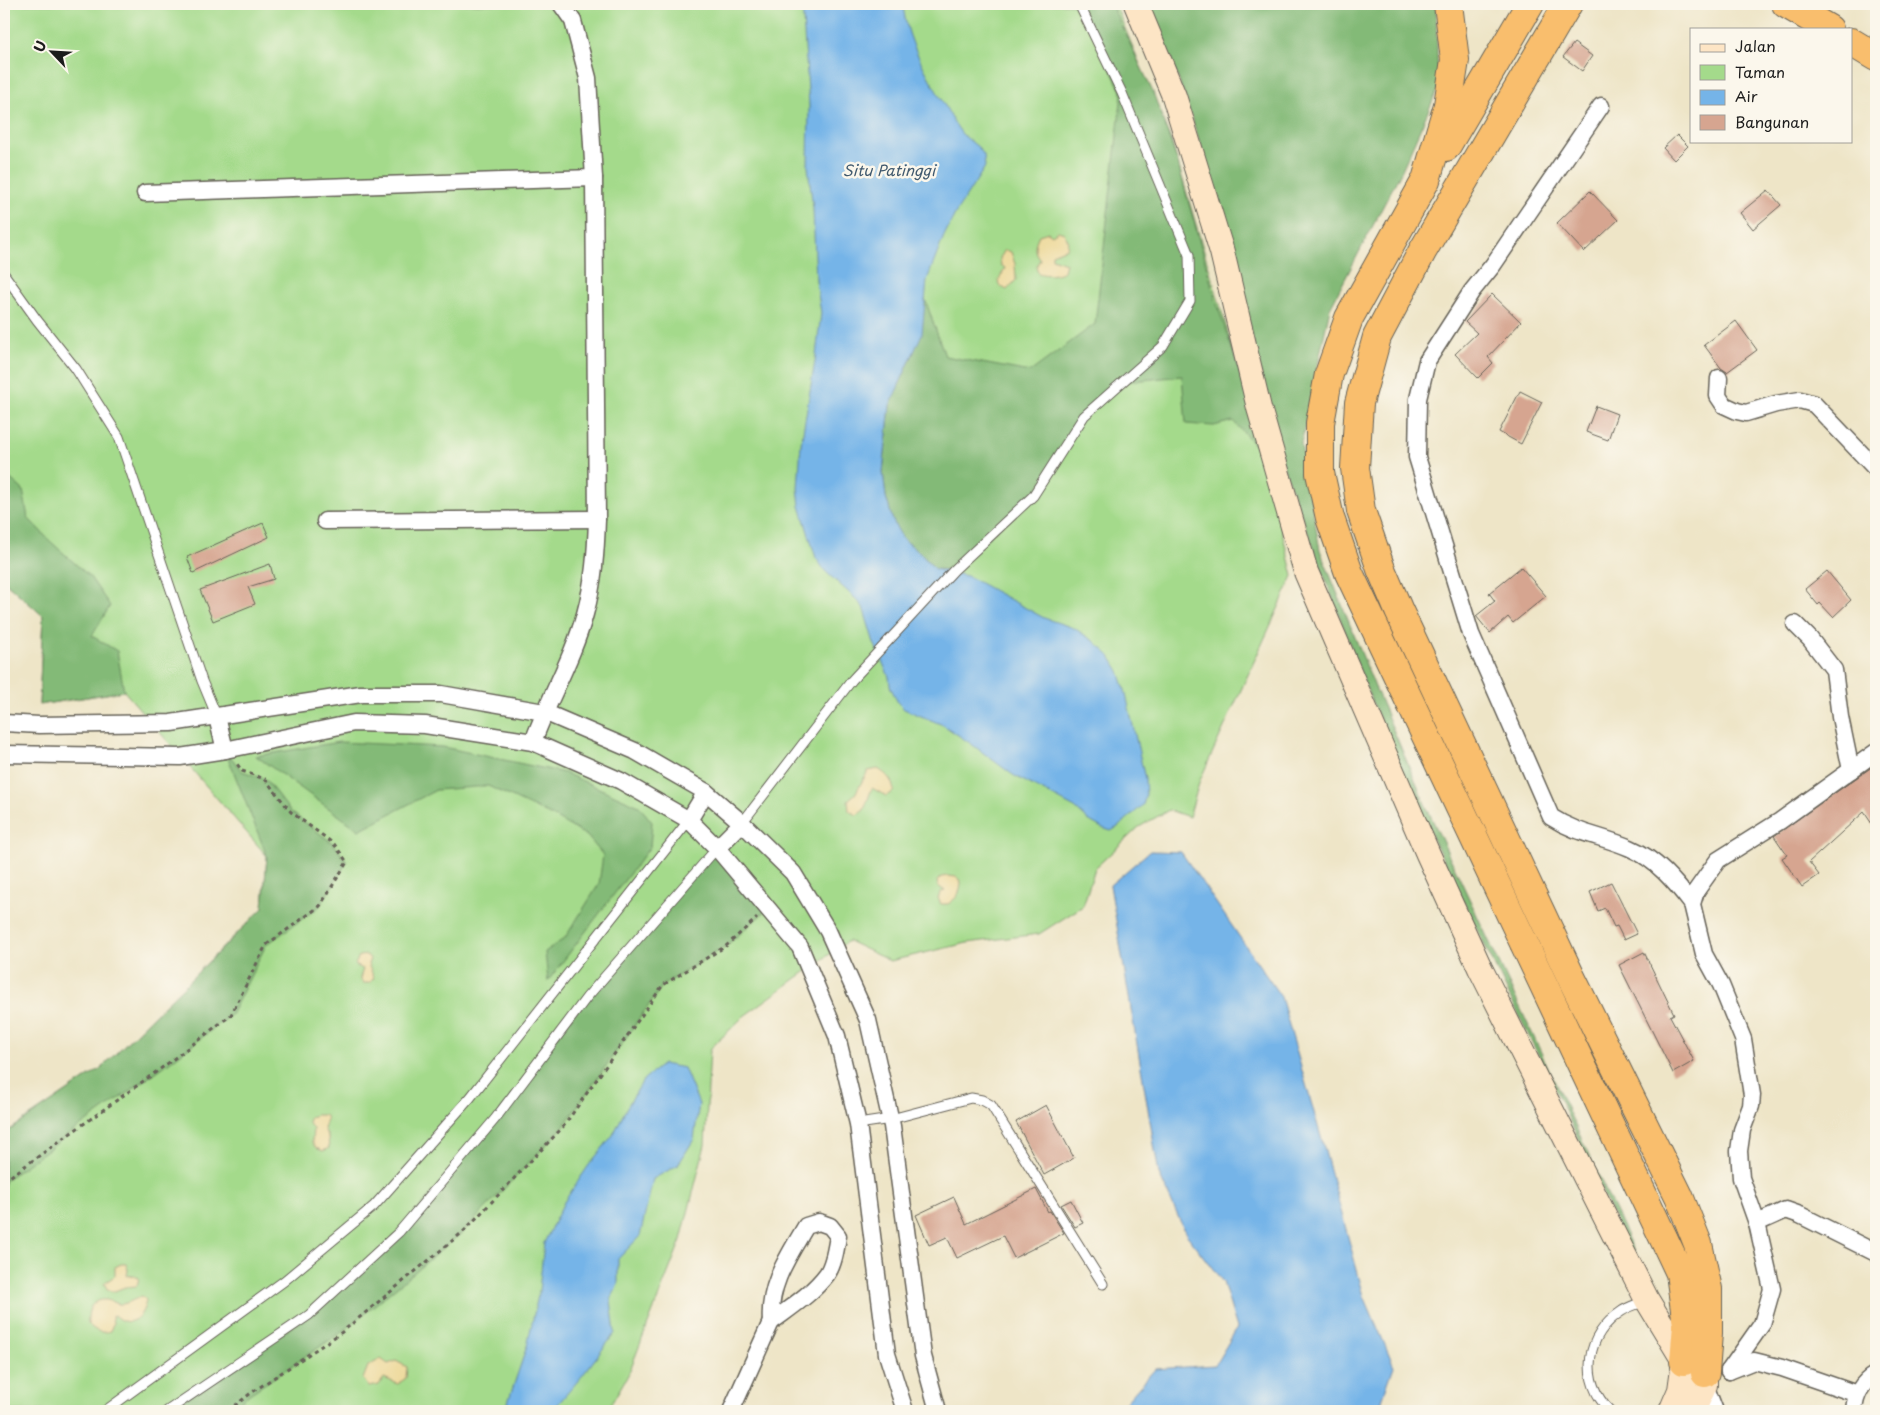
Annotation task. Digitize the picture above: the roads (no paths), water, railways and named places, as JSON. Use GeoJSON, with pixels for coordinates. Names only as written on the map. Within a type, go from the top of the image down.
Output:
{"type":"FeatureCollection","features":[{"type":"Feature","properties":{"kind":"highway"},"geometry":{"type":"LineString","coordinates":[[1426,180],[1448,105],[1455,60],[1448,4]]}},
{"type":"Feature","properties":{"kind":"highway"},"geometry":{"type":"LineString","coordinates":[[1530,4],[1426,180],[1349,318],[1329,374],[1320,424],[1320,473],[1330,518],[1349,573],[1680,1273],[1687,1325],[1706,1373]]}},
{"type":"Feature","properties":{"kind":"highway"},"geometry":{"type":"LineString","coordinates":[[1568,4],[1422,252],[1377,337],[1359,403],[1355,468],[1361,511],[1381,569],[1399,611],[1567,968],[1678,1196],[1698,1244],[1708,1289],[1706,1373]]}},
{"type":"Feature","properties":{"kind":"highway"},"geometry":{"type":"LineString","coordinates":[[1786,4],[1827,28]]}},
{"type":"Feature","properties":{"kind":"highway"},"geometry":{"type":"LineString","coordinates":[[1852,43],[1876,57]]}},
{"type":"Feature","properties":{"kind":"main road"},"geometry":{"type":"LineString","coordinates":[[1136,4],[1174,96],[1222,252],[1260,408],[1306,572],[1428,854],[1480,968],[1647,1300],[1706,1373]]}},
{"type":"Feature","properties":{"kind":"main road"},"geometry":{"type":"LineString","coordinates":[[1671,1411],[1680,1390],[1706,1373]]}},
{"type":"Feature","properties":{"kind":"main road"},"geometry":{"type":"LineString","coordinates":[[1693,1411],[1706,1373]]}},
{"type":"Feature","properties":{"kind":"street"},"geometry":{"type":"LineString","coordinates":[[533,742],[544,712],[573,650],[586,613],[596,562],[594,178],[588,78],[573,22],[561,4]]}},
{"type":"Feature","properties":{"kind":"street"},"geometry":{"type":"LineString","coordinates":[[1601,106],[1493,265],[1472,291],[1427,361],[1418,399],[1417,457],[1471,634],[1552,818],[1566,827],[1631,848],[1672,878],[1692,904],[1704,954],[1721,985],[1743,1039],[1752,1095],[1742,1130],[1739,1151],[1741,1178],[1757,1223],[1772,1289],[1762,1324],[1706,1373]]}},
{"type":"Feature","properties":{"kind":"street"},"geometry":{"type":"LineString","coordinates":[[145,193],[594,178]]}},
{"type":"Feature","properties":{"kind":"street"},"geometry":{"type":"LineString","coordinates":[[1719,378],[1718,396],[1724,405],[1737,411],[1746,413],[1776,404],[1800,400],[1814,404],[1876,469]]}},
{"type":"Feature","properties":{"kind":"street"},"geometry":{"type":"LineString","coordinates":[[325,521],[597,519]]}},
{"type":"Feature","properties":{"kind":"street"},"geometry":{"type":"LineString","coordinates":[[1794,624],[1810,638],[1834,670],[1840,718],[1851,770]]}},
{"type":"Feature","properties":{"kind":"street"},"geometry":{"type":"LineString","coordinates":[[4,723],[39,725],[170,723],[361,694],[440,694],[544,712],[636,751],[706,792],[742,823],[793,873],[828,931],[868,1020],[891,1119],[923,1356],[938,1411]]}},
{"type":"Feature","properties":{"kind":"street"},"geometry":{"type":"LineString","coordinates":[[218,717],[225,750]]}},
{"type":"Feature","properties":{"kind":"street"},"geometry":{"type":"LineString","coordinates":[[4,754],[180,757],[225,750],[354,724],[425,725],[533,742],[621,781],[689,820],[717,848],[800,947],[837,1036],[858,1124],[887,1354],[905,1411]]}},
{"type":"Feature","properties":{"kind":"street"},"geometry":{"type":"LineString","coordinates":[[1692,904],[1696,891],[1718,860],[1780,821],[1876,752]]}},
{"type":"Feature","properties":{"kind":"street"},"geometry":{"type":"LineString","coordinates":[[689,820],[706,792]]}},
{"type":"Feature","properties":{"kind":"street"},"geometry":{"type":"LineString","coordinates":[[717,848],[742,823]]}},
{"type":"Feature","properties":{"kind":"street"},"geometry":{"type":"LineString","coordinates":[[1757,1223],[1786,1210],[1800,1215],[1876,1253]]}},
{"type":"Feature","properties":{"kind":"street"},"geometry":{"type":"LineString","coordinates":[[731,1411],[770,1322],[770,1304],[782,1266],[806,1226],[819,1222],[830,1226],[838,1236],[835,1253],[828,1272],[806,1296],[770,1322]]}},
{"type":"Feature","properties":{"kind":"street"},"geometry":{"type":"LineString","coordinates":[[1706,1373],[1754,1361],[1782,1368],[1857,1394]]}},
{"type":"Feature","properties":{"kind":"street"},"geometry":{"type":"LineString","coordinates":[[1706,1373],[1715,1411]]}},
{"type":"Feature","properties":{"kind":"street"},"geometry":{"type":"LineString","coordinates":[[1854,1411],[1857,1394],[1863,1385],[1876,1374]]}},
{"type":"Feature","properties":{"kind":"lane"},"geometry":{"type":"LineString","coordinates":[[742,823],[852,680],[954,570],[1033,496],[1084,416],[1163,346],[1190,301],[1189,256],[1122,93],[1078,4]]}},
{"type":"Feature","properties":{"kind":"lane"},"geometry":{"type":"LineString","coordinates":[[4,274],[76,368],[120,437],[202,681],[218,717]]}},
{"type":"Feature","properties":{"kind":"lane"},"geometry":{"type":"LineString","coordinates":[[105,1411],[284,1282],[374,1206],[470,1098],[689,820]]}},
{"type":"Feature","properties":{"kind":"lane"},"geometry":{"type":"LineString","coordinates":[[167,1411],[310,1315],[399,1232],[495,1118],[587,997],[717,848]]}},
{"type":"Feature","properties":{"kind":"lane"},"geometry":{"type":"LineString","coordinates":[[858,1124],[891,1119],[971,1098],[982,1100],[991,1105],[1103,1284]]}},
{"type":"Feature","properties":{"kind":"lane"},"geometry":{"type":"LineString","coordinates":[[1610,1411],[1602,1404],[1592,1377],[1590,1360],[1594,1342],[1603,1328],[1622,1311],[1647,1300]]}},
{"type":"Feature","properties":{"kind":"water","name":"Situ Patinggi"},"geometry":{"type":"Polygon","coordinates":[[[802,4],[903,4],[910,35],[931,81],[962,134],[979,148],[984,155],[985,167],[955,214],[944,236],[927,280],[922,334],[890,405],[883,472],[886,497],[893,521],[902,538],[935,569],[967,576],[1044,618],[1074,628],[1095,642],[1110,656],[1119,671],[1125,690],[1145,779],[1146,794],[1143,805],[1111,831],[1088,820],[1075,808],[1013,775],[943,725],[904,709],[898,703],[890,686],[889,677],[874,643],[863,607],[825,571],[816,558],[800,506],[798,488],[801,444],[821,313],[816,281],[813,208],[808,167],[809,105],[802,4]]]}},
{"type":"Feature","properties":{"kind":"water"},"geometry":{"type":"Polygon","coordinates":[[[1150,851],[1181,852],[1281,997],[1364,1296],[1394,1366],[1382,1400],[1381,1411],[1118,1411],[1155,1369],[1215,1365],[1237,1328],[1223,1282],[1186,1234],[1159,1174],[1110,885],[1150,851]]]}},
{"type":"Feature","properties":{"kind":"water"},"geometry":{"type":"Polygon","coordinates":[[[663,1064],[684,1068],[699,1104],[694,1139],[678,1165],[653,1179],[640,1236],[618,1259],[618,1283],[611,1300],[615,1333],[552,1411],[505,1411],[527,1346],[539,1291],[544,1243],[564,1202],[589,1165],[613,1135],[644,1079],[663,1064]]]}}]}
